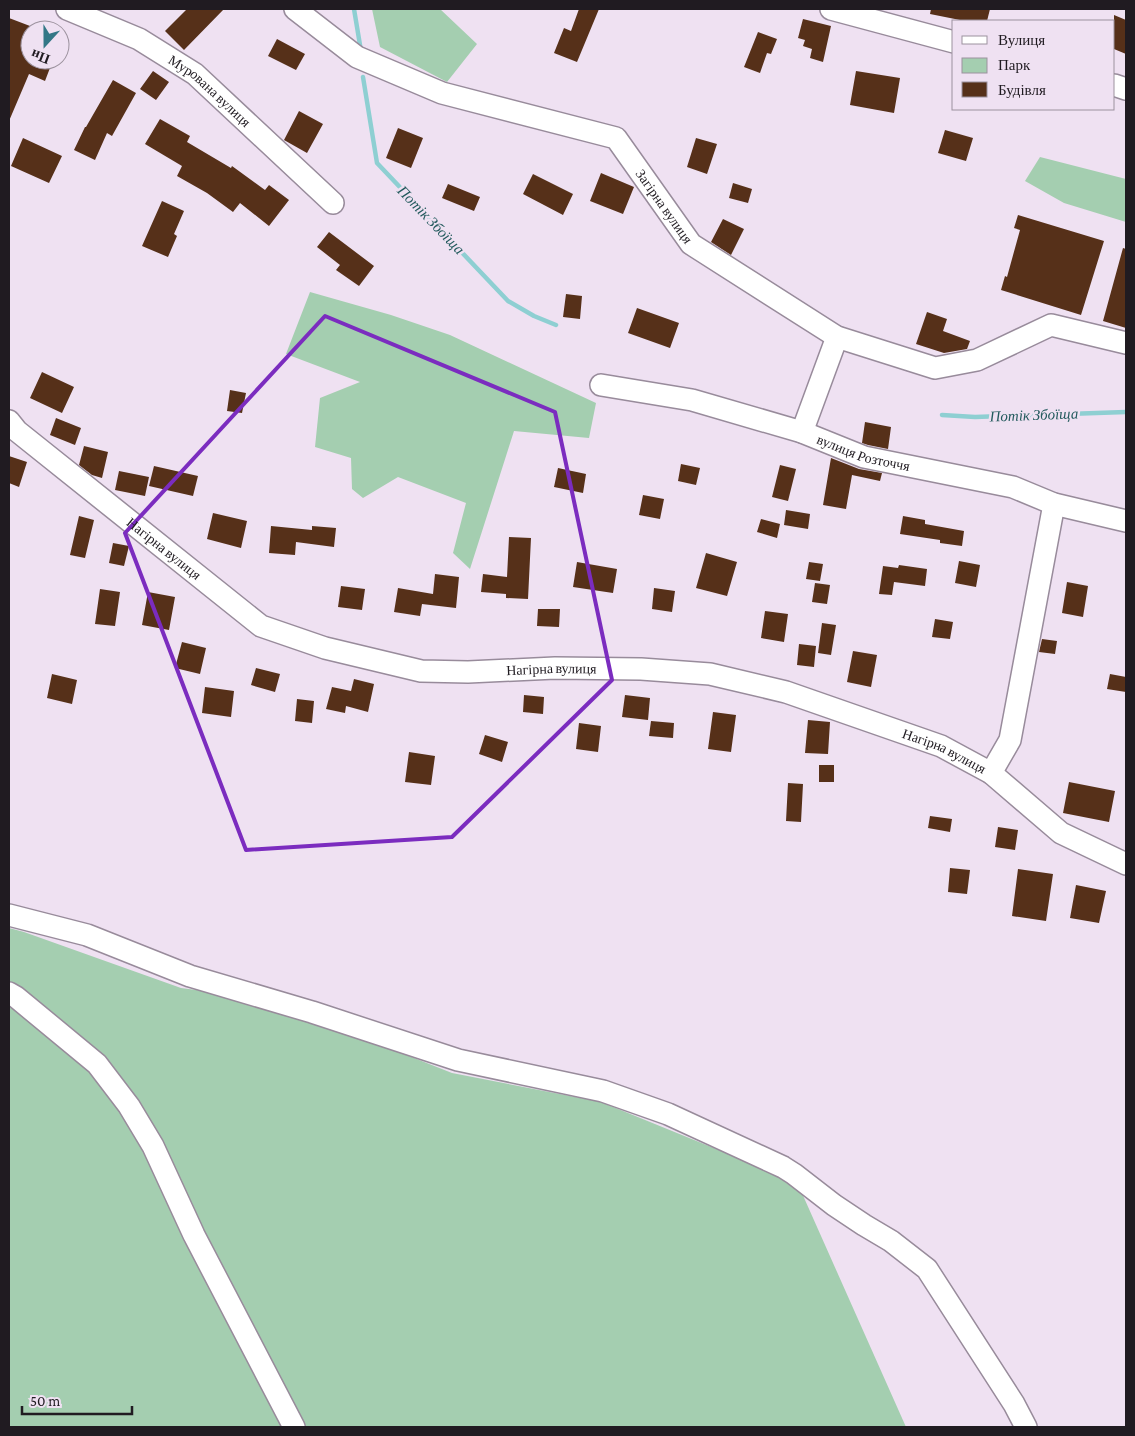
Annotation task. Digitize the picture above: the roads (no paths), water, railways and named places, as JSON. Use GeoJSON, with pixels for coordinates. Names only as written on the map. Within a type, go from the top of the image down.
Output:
{"type":"FeatureCollection","features":[{"type":"Feature","properties":{"kind":"street","name":"Мурована вулиця"},"geometry":{"type":"LineString","coordinates":[[67,9],[139,39],[195,74],[333,203]]}},
{"type":"Feature","properties":{"kind":"street","name":"Загірна вулиця"},"geometry":{"type":"LineString","coordinates":[[295,9],[357,57],[442,93],[616,138],[691,244],[837,337],[935,368],[977,360],[1051,325],[1126,343]]}},
{"type":"Feature","properties":{"kind":"street"},"geometry":{"type":"LineString","coordinates":[[831,9],[952,41]]}},
{"type":"Feature","properties":{"kind":"street"},"geometry":{"type":"LineString","coordinates":[[802,432],[837,337]]}},
{"type":"Feature","properties":{"kind":"street","name":"вулиця Розточчя"},"geometry":{"type":"LineString","coordinates":[[601,385],[692,400],[802,432],[864,457],[1013,487],[1054,504],[1126,522]]}},
{"type":"Feature","properties":{"kind":"street","name":"Нагірна вулиця"},"geometry":{"type":"LineString","coordinates":[[9,421],[17,431],[261,626],[326,648],[421,671],[468,672],[555,668],[641,669],[710,674],[786,692],[941,746],[992,773],[1060,833],[1126,864]]}},
{"type":"Feature","properties":{"kind":"street"},"geometry":{"type":"LineString","coordinates":[[992,773],[1010,740],[1054,504]]}},
{"type":"Feature","properties":{"kind":"street"},"geometry":{"type":"LineString","coordinates":[[9,915],[87,935],[190,976],[312,1012],[458,1060],[602,1091],[668,1114],[782,1167],[864,1225],[891,1241],[927,1269],[1014,1404],[1026,1427]]}},
{"type":"Feature","properties":{"kind":"street"},"geometry":{"type":"LineString","coordinates":[[9,993],[97,1064],[130,1106],[153,1146],[194,1235],[294,1427]]}},
{"type":"Feature","properties":{"kind":"waterway","name":"Потік Збоїща"},"geometry":{"type":"LineString","coordinates":[[354,9],[361,51]]}},
{"type":"Feature","properties":{"kind":"waterway","name":"Потік Збоїща"},"geometry":{"type":"LineString","coordinates":[[363,77],[377,163],[508,301],[534,316],[556,325]]}},
{"type":"Feature","properties":{"kind":"waterway","name":"Потік Збоїща"},"geometry":{"type":"LineString","coordinates":[[942,415],[975,417],[1126,412]]}}]}
